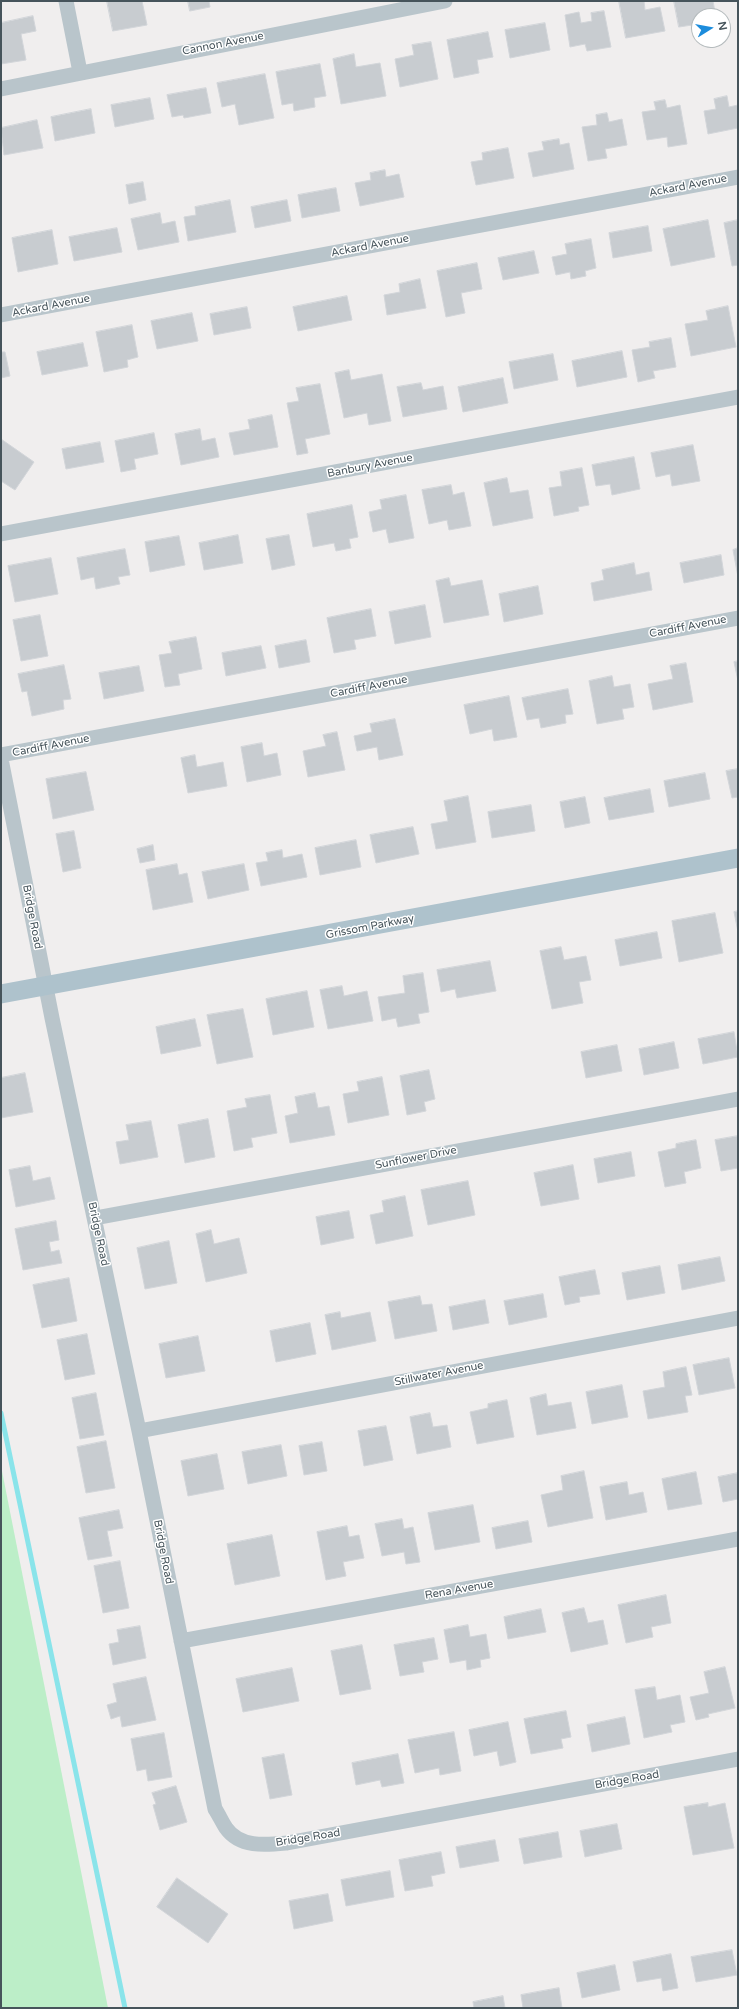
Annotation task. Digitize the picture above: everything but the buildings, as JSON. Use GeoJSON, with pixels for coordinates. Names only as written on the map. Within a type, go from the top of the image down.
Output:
{"type":"FeatureCollection","features":[{"type":"Feature","properties":{"kind":"main road","name":"Grissom Parkway"},"geometry":{"type":"LineString","coordinates":[[1,994],[46,987],[738,858]]}},
{"type":"Feature","properties":{"kind":"street"},"geometry":{"type":"LineString","coordinates":[[66,1],[80,72]]}},
{"type":"Feature","properties":{"kind":"street","name":"Cannon Avenue"},"geometry":{"type":"LineString","coordinates":[[1,89],[80,72],[445,1]]}},
{"type":"Feature","properties":{"kind":"street","name":"Ackard Avenue"},"geometry":{"type":"LineString","coordinates":[[1,315],[738,177]]}},
{"type":"Feature","properties":{"kind":"street","name":"Banbury Avenue"},"geometry":{"type":"LineString","coordinates":[[1,534],[738,397]]}},
{"type":"Feature","properties":{"kind":"street","name":"Cardiff Avenue"},"geometry":{"type":"LineString","coordinates":[[1,755],[738,618]]}},
{"type":"Feature","properties":{"kind":"street","name":"Bridge Road"},"geometry":{"type":"LineString","coordinates":[[1,759],[46,987],[95,1218],[216,1809],[226,1829],[240,1840],[261,1845],[294,1842],[738,1759]]}},
{"type":"Feature","properties":{"kind":"street","name":"Sunflower Drive"},"geometry":{"type":"LineString","coordinates":[[95,1218],[738,1098]]}},
{"type":"Feature","properties":{"kind":"street","name":"Stillwater Avenue"},"geometry":{"type":"LineString","coordinates":[[139,1431],[738,1318]]}},
{"type":"Feature","properties":{"kind":"street","name":"Rena Avenue"},"geometry":{"type":"LineString","coordinates":[[181,1641],[738,1539]]}},
{"type":"Feature","properties":{"kind":"green space"},"geometry":{"type":"Polygon","coordinates":[[[1,1466],[108,2008],[1,2008],[1,1466]]]}},
{"type":"Feature","properties":{"kind":"waterway"},"geometry":{"type":"LineString","coordinates":[[1,1413],[125,2008]]}}]}
